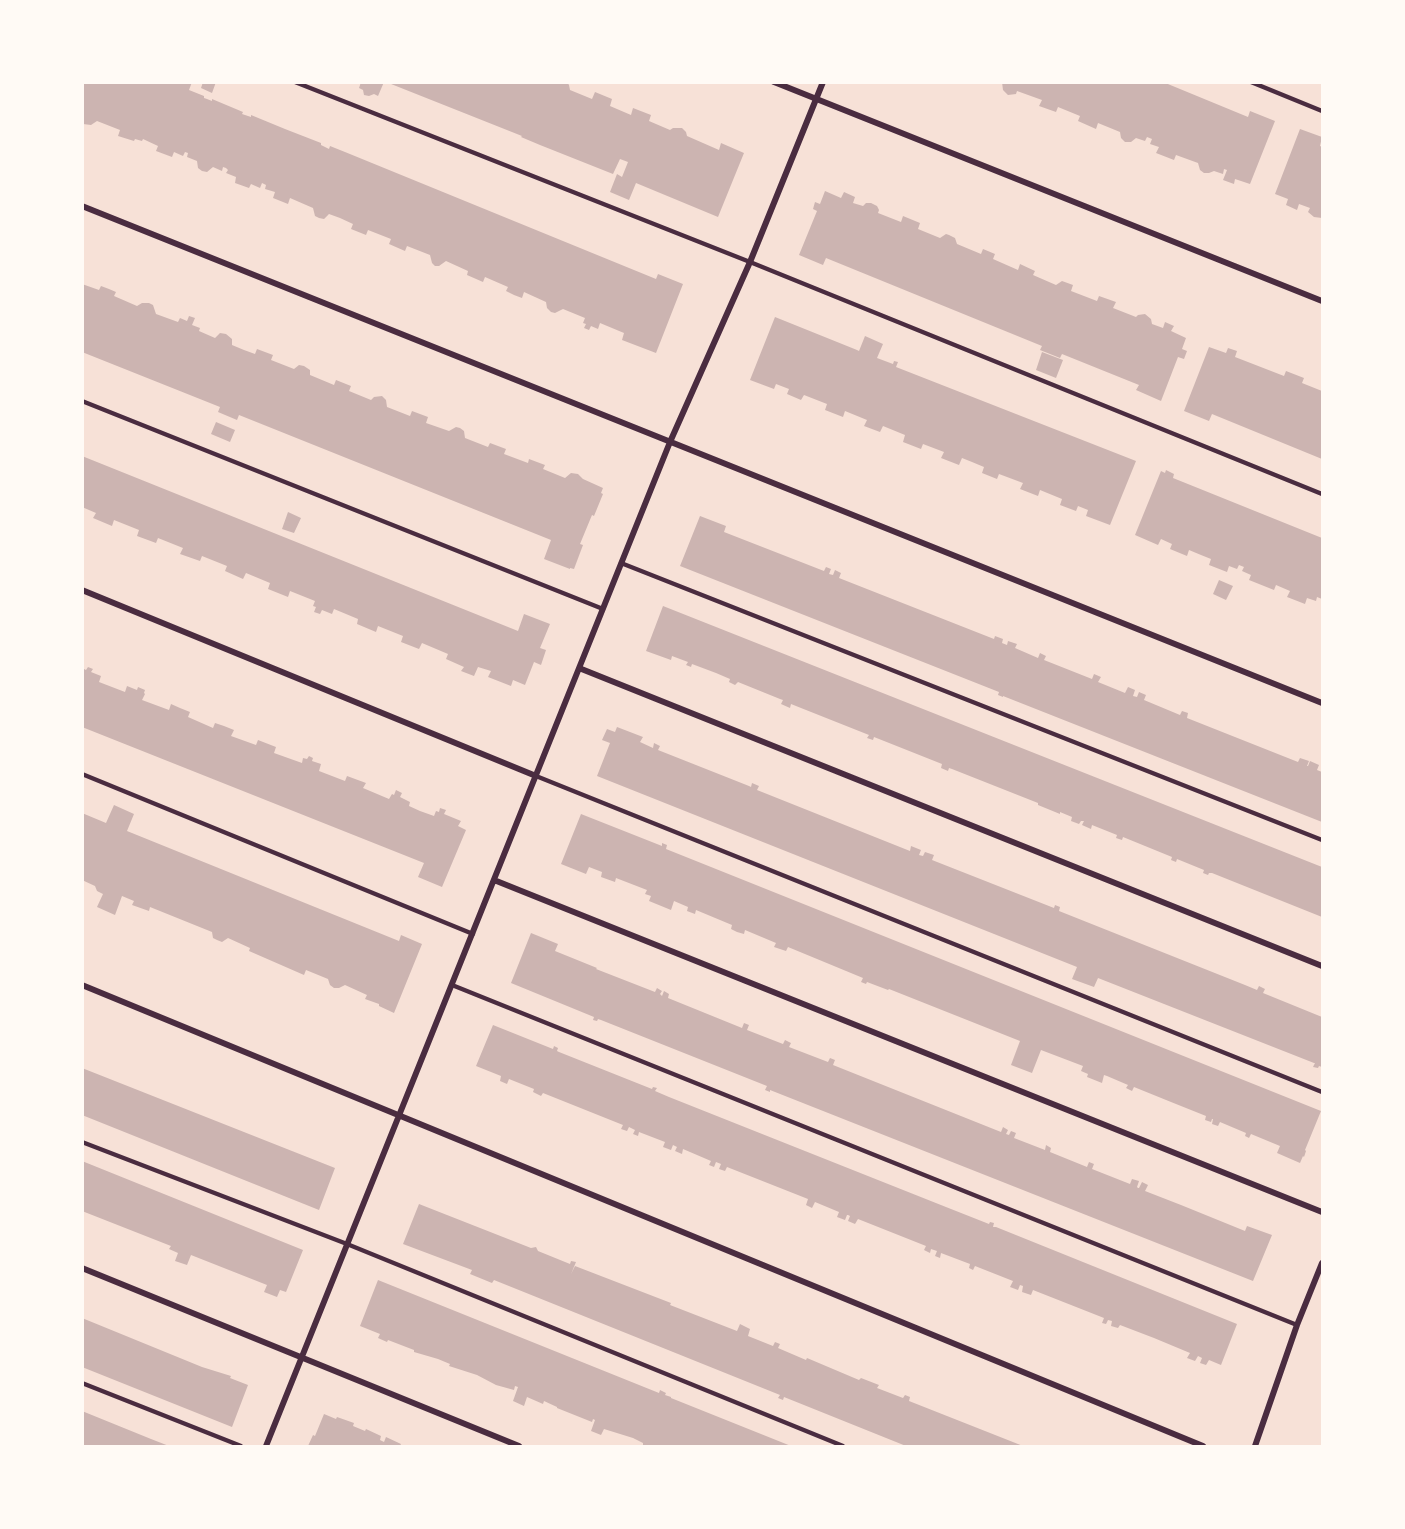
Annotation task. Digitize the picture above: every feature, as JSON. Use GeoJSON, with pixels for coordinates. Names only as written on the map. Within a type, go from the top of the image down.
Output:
{"type":"FeatureCollection","features":[{"type":"Feature","properties":{"kind":"street"},"geometry":{"type":"LineString","coordinates":[[774,82],[1323,301]]}},
{"type":"Feature","properties":{"kind":"street"},"geometry":{"type":"LineString","coordinates":[[266,1446],[670,442],[750,262],[823,82]]}},
{"type":"Feature","properties":{"kind":"street"},"geometry":{"type":"LineString","coordinates":[[82,206],[1323,703]]}},
{"type":"Feature","properties":{"kind":"street"},"geometry":{"type":"LineString","coordinates":[[82,590],[536,776]]}},
{"type":"Feature","properties":{"kind":"street"},"geometry":{"type":"LineString","coordinates":[[579,668],[1323,966]]}},
{"type":"Feature","properties":{"kind":"street"},"geometry":{"type":"LineString","coordinates":[[494,880],[1323,1212]]}},
{"type":"Feature","properties":{"kind":"street"},"geometry":{"type":"LineString","coordinates":[[82,986],[1203,1446]]}},
{"type":"Feature","properties":{"kind":"street"},"geometry":{"type":"LineString","coordinates":[[1255,1446],[1297,1325],[1323,1263]]}},
{"type":"Feature","properties":{"kind":"street"},"geometry":{"type":"LineString","coordinates":[[82,1268],[519,1446]]}},
{"type":"Feature","properties":{"kind":"lane"},"geometry":{"type":"LineString","coordinates":[[295,82],[750,262],[1323,494]]}},
{"type":"Feature","properties":{"kind":"lane"},"geometry":{"type":"LineString","coordinates":[[1251,82],[1323,111]]}},
{"type":"Feature","properties":{"kind":"lane"},"geometry":{"type":"LineString","coordinates":[[82,401],[603,609]]}},
{"type":"Feature","properties":{"kind":"lane"},"geometry":{"type":"LineString","coordinates":[[621,563],[1323,840]]}},
{"type":"Feature","properties":{"kind":"lane"},"geometry":{"type":"LineString","coordinates":[[82,774],[473,934]]}},
{"type":"Feature","properties":{"kind":"lane"},"geometry":{"type":"LineString","coordinates":[[536,776],[1323,1092]]}},
{"type":"Feature","properties":{"kind":"lane"},"geometry":{"type":"LineString","coordinates":[[452,985],[1297,1325]]}},
{"type":"Feature","properties":{"kind":"lane"},"geometry":{"type":"LineString","coordinates":[[82,1142],[347,1244],[843,1446]]}},
{"type":"Feature","properties":{"kind":"lane"},"geometry":{"type":"LineString","coordinates":[[82,1383],[241,1446]]}},
{"type":"Feature","properties":{"kind":"building"},"geometry":{"type":"Polygon","coordinates":[[[82,82],[192,82],[189,90],[243,112],[242,114],[251,117],[251,115],[321,143],[329,149],[330,146],[656,279],[658,274],[683,284],[656,353],[622,340],[624,333],[600,323],[598,329],[591,326],[589,330],[584,328],[585,318],[563,309],[555,313],[551,312],[546,302],[524,292],[522,298],[514,295],[506,291],[508,287],[485,277],[483,282],[467,275],[468,271],[446,261],[435,266],[430,255],[407,246],[405,251],[389,244],[391,239],[368,230],[366,235],[351,229],[353,224],[340,218],[329,214],[324,219],[319,218],[315,216],[313,208],[290,198],[288,204],[273,198],[275,192],[265,189],[266,185],[262,183],[260,188],[251,184],[249,188],[235,183],[236,177],[226,173],[228,170],[226,168],[223,167],[222,171],[213,167],[207,172],[202,171],[198,168],[197,161],[187,157],[188,153],[185,152],[183,156],[174,152],[172,157],[156,151],[158,146],[143,139],[134,141],[118,136],[120,130],[97,121],[91,125],[83,124],[82,82]]]}},
{"type":"Feature","properties":{"kind":"building"},"geometry":{"type":"Polygon","coordinates":[[[203,82],[216,82],[212,93],[201,88],[203,82]]]}},
{"type":"Feature","properties":{"kind":"building"},"geometry":{"type":"Polygon","coordinates":[[[361,82],[384,82],[378,96],[374,94],[369,96],[364,95],[363,90],[359,88],[361,82]]]}},
{"type":"Feature","properties":{"kind":"building"},"geometry":{"type":"Polygon","coordinates":[[[386,82],[550,82],[553,84],[567,82],[570,90],[592,99],[595,92],[612,99],[610,106],[631,115],[633,108],[651,115],[649,121],[670,130],[682,128],[687,136],[719,150],[721,143],[744,153],[718,217],[636,183],[629,200],[610,192],[617,174],[622,177],[628,162],[620,159],[613,174],[386,82]]]}},
{"type":"Feature","properties":{"kind":"building"},"geometry":{"type":"Polygon","coordinates":[[[1002,82],[1163,82],[1248,117],[1250,111],[1275,121],[1250,184],[1235,179],[1234,184],[1223,180],[1227,170],[1224,169],[1223,174],[1214,171],[1204,173],[1200,170],[1198,163],[1176,155],[1174,160],[1156,153],[1159,147],[1150,144],[1152,139],[1147,137],[1145,141],[1136,138],[1131,142],[1125,142],[1120,132],[1098,123],[1096,129],[1078,121],[1080,116],[1058,107],[1056,112],[1039,106],[1042,100],[1017,91],[1016,94],[1008,95],[1003,90],[1002,82]]]}},
{"type":"Feature","properties":{"kind":"building"},"geometry":{"type":"Polygon","coordinates":[[[1300,129],[1322,137],[1320,146],[1322,147],[1322,218],[1314,217],[1308,212],[1310,208],[1299,204],[1297,210],[1286,205],[1288,199],[1275,194],[1300,129]]]}},
{"type":"Feature","properties":{"kind":"building"},"geometry":{"type":"Polygon","coordinates":[[[825,191],[841,198],[844,192],[855,197],[853,203],[863,206],[871,203],[877,206],[878,213],[901,222],[903,216],[920,223],[918,229],[940,238],[946,234],[949,235],[955,238],[957,244],[981,254],[983,249],[995,254],[993,259],[1018,270],[1020,264],[1035,271],[1033,275],[1056,285],[1062,281],[1073,285],[1071,291],[1097,301],[1099,296],[1116,302],[1113,308],[1136,317],[1145,314],[1151,319],[1152,324],[1163,328],[1165,322],[1174,326],[1171,331],[1186,338],[1182,349],[1187,351],[1184,359],[1178,357],[1161,401],[1136,390],[1139,385],[1062,354],[1060,358],[1040,350],[1042,346],[826,258],[823,265],[799,255],[817,211],[813,209],[815,202],[820,204],[825,191]]]}},
{"type":"Feature","properties":{"kind":"building"},"geometry":{"type":"Polygon","coordinates":[[[82,284],[99,290],[101,286],[109,289],[116,292],[114,296],[137,306],[149,303],[153,305],[156,314],[178,322],[180,318],[187,321],[189,316],[195,318],[192,325],[215,338],[220,333],[226,334],[232,339],[232,345],[244,350],[255,354],[257,349],[273,355],[271,360],[294,369],[299,365],[304,366],[310,370],[310,375],[334,385],[336,380],[351,386],[349,391],[371,400],[382,396],[386,400],[387,407],[410,416],[412,411],[428,417],[426,423],[449,431],[456,427],[460,428],[464,431],[465,438],[488,447],[490,443],[506,449],[504,454],[528,463],[529,459],[545,465],[543,469],[565,478],[571,473],[578,474],[583,479],[603,488],[601,493],[603,494],[594,516],[592,515],[580,544],[583,545],[574,569],[544,559],[551,540],[239,415],[237,420],[218,412],[220,407],[82,352],[82,284]]]}},
{"type":"Feature","properties":{"kind":"building"},"geometry":{"type":"Polygon","coordinates":[[[775,317],[859,351],[865,336],[883,344],[877,358],[893,364],[894,361],[898,362],[896,367],[1136,461],[1110,525],[1086,516],[1088,510],[1078,506],[1076,511],[1060,505],[1062,499],[1040,490],[1038,496],[1020,489],[1023,483],[999,474],[997,479],[982,473],[984,467],[972,462],[962,458],[959,465],[941,458],[944,452],[923,444],[921,449],[903,442],[905,435],[883,426],[880,432],[864,426],[867,420],[845,411],[843,417],[825,410],[827,404],[804,395],[801,400],[787,394],[789,389],[776,384],[774,389],[750,380],[775,317]]]}},
{"type":"Feature","properties":{"kind":"building"},"geometry":{"type":"Polygon","coordinates":[[[1209,347],[1226,353],[1228,348],[1237,351],[1235,357],[1284,376],[1286,371],[1304,378],[1302,383],[1322,391],[1322,459],[1212,414],[1209,421],[1184,411],[1209,347]]]}},
{"type":"Feature","properties":{"kind":"building"},"geometry":{"type":"Polygon","coordinates":[[[1042,352],[1063,360],[1056,378],[1036,370],[1042,352]]]}},
{"type":"Feature","properties":{"kind":"building"},"geometry":{"type":"Polygon","coordinates":[[[216,422],[235,430],[230,442],[211,434],[216,422]]]}},
{"type":"Feature","properties":{"kind":"building"},"geometry":{"type":"Polygon","coordinates":[[[82,456],[518,631],[524,614],[550,624],[540,648],[546,650],[541,665],[534,662],[525,685],[513,680],[511,686],[488,677],[491,671],[478,667],[474,676],[461,671],[464,667],[446,659],[448,654],[422,643],[419,649],[401,642],[403,636],[378,626],[376,632],[357,624],[358,619],[334,609],[332,614],[322,610],[320,614],[314,612],[315,601],[290,591],[288,597],[268,589],[270,583],[246,573],[243,579],[225,571],[227,566],[202,556],[200,561],[180,554],[183,548],[158,538],[156,543],[137,536],[139,530],[114,520],[112,526],[93,518],[96,513],[82,507],[82,456]]]}},
{"type":"Feature","properties":{"kind":"building"},"geometry":{"type":"Polygon","coordinates":[[[1166,470],[1174,474],[1173,478],[1322,538],[1322,599],[1317,597],[1316,601],[1307,598],[1305,604],[1287,597],[1290,591],[1276,585],[1274,590],[1249,580],[1251,575],[1242,571],[1244,567],[1239,565],[1237,569],[1229,566],[1227,572],[1209,565],[1211,559],[1189,550],[1187,556],[1170,549],[1172,544],[1161,539],[1158,545],[1135,535],[1161,471],[1165,473],[1166,470]]]}},
{"type":"Feature","properties":{"kind":"building"},"geometry":{"type":"Polygon","coordinates":[[[288,512],[301,518],[294,533],[282,529],[288,512]]]}},
{"type":"Feature","properties":{"kind":"building"},"geometry":{"type":"Polygon","coordinates":[[[700,516],[726,526],[724,532],[824,571],[826,567],[831,569],[829,574],[833,575],[835,570],[841,573],[839,578],[994,639],[995,636],[1003,639],[1002,643],[1007,645],[1008,641],[1017,644],[1015,648],[1038,658],[1040,653],[1046,656],[1044,660],[1092,679],[1094,674],[1101,677],[1098,682],[1125,693],[1128,687],[1135,690],[1133,696],[1137,697],[1139,692],[1146,695],[1144,700],[1180,715],[1182,711],[1188,713],[1187,718],[1298,762],[1300,758],[1309,761],[1307,766],[1310,761],[1319,765],[1317,770],[1322,772],[1322,822],[1003,697],[998,695],[999,692],[680,566],[700,516]]]}},
{"type":"Feature","properties":{"kind":"building"},"geometry":{"type":"Polygon","coordinates":[[[1219,580],[1233,586],[1226,600],[1213,594],[1219,580]]]}},
{"type":"Feature","properties":{"kind":"building"},"geometry":{"type":"Polygon","coordinates":[[[663,606],[1322,867],[1322,917],[1212,873],[1208,875],[1203,873],[1204,870],[1177,859],[1176,862],[1171,860],[1172,857],[1123,837],[1122,840],[1116,838],[1117,835],[1092,825],[1091,829],[1082,825],[1084,821],[1079,824],[1071,821],[1072,817],[952,769],[949,768],[948,771],[941,768],[942,764],[874,737],[873,740],[867,738],[869,735],[791,704],[790,708],[781,704],[783,700],[738,682],[735,685],[729,682],[730,679],[716,673],[692,664],[691,667],[686,665],[688,662],[672,656],[671,660],[646,651],[663,606]]]}},
{"type":"Feature","properties":{"kind":"building"},"geometry":{"type":"Polygon","coordinates":[[[88,667],[93,669],[91,672],[101,676],[99,682],[125,692],[127,686],[137,690],[138,687],[145,690],[142,700],[169,710],[171,704],[190,712],[188,717],[213,728],[215,723],[234,730],[231,736],[256,745],[258,740],[276,747],[274,753],[302,763],[303,758],[307,759],[309,756],[313,758],[312,761],[321,764],[319,771],[345,781],[347,776],[366,783],[363,788],[389,799],[396,790],[402,793],[400,797],[410,802],[409,806],[434,816],[440,808],[446,810],[444,814],[461,821],[458,826],[466,830],[442,887],[418,877],[424,863],[82,727],[82,672],[88,667]]]}},
{"type":"Feature","properties":{"kind":"building"},"geometry":{"type":"Polygon","coordinates":[[[617,727],[643,737],[640,742],[653,748],[654,743],[660,746],[658,750],[751,787],[752,783],[759,786],[757,790],[910,851],[911,846],[921,850],[919,855],[923,856],[925,852],[934,855],[932,860],[1054,908],[1055,905],[1060,907],[1059,911],[1257,990],[1259,986],[1265,989],[1263,993],[1322,1017],[1322,1067],[1313,1067],[1315,1063],[1098,978],[1094,987],[1072,979],[1077,967],[597,776],[610,743],[602,740],[607,729],[615,732],[617,727]]]}},
{"type":"Feature","properties":{"kind":"building"},"geometry":{"type":"Polygon","coordinates":[[[114,805],[134,814],[127,831],[399,941],[401,935],[422,944],[394,1013],[365,999],[367,995],[345,985],[334,988],[328,979],[306,970],[304,975],[249,951],[250,948],[228,938],[222,942],[217,940],[213,938],[212,932],[150,907],[149,911],[132,905],[134,901],[122,896],[115,915],[97,907],[103,894],[97,891],[95,886],[82,880],[82,813],[106,823],[114,805]]]}},
{"type":"Feature","properties":{"kind":"building"},"geometry":{"type":"Polygon","coordinates":[[[581,814],[662,846],[662,843],[667,845],[666,849],[1321,1111],[1304,1157],[1300,1163],[1277,1153],[1280,1146],[1251,1134],[1249,1138],[1245,1136],[1246,1133],[1220,1122],[1218,1126],[1212,1124],[1213,1119],[1211,1122],[1205,1120],[1206,1116],[1134,1087],[1132,1091],[1126,1088],[1128,1085],[1107,1076],[1104,1075],[1102,1083],[1087,1077],[1088,1074],[1081,1071],[1083,1066],[1041,1050],[1032,1073],[1011,1065],[1020,1041],[889,989],[861,982],[863,978],[788,947],[786,951],[774,947],[776,943],[745,930],[744,934],[737,932],[731,929],[732,925],[696,910],[695,914],[687,911],[688,907],[674,901],[671,910],[649,901],[651,896],[645,894],[647,890],[616,878],[615,882],[601,877],[602,872],[589,867],[586,874],[561,864],[581,814]]]}},
{"type":"Feature","properties":{"kind":"building"},"geometry":{"type":"Polygon","coordinates":[[[531,933],[558,944],[555,951],[655,992],[657,988],[662,991],[660,994],[662,996],[664,991],[669,994],[668,998],[742,1028],[744,1023],[749,1025],[747,1030],[783,1044],[785,1040],[791,1043],[789,1047],[828,1062],[830,1058],[835,1060],[833,1065],[1001,1132],[1003,1127],[1008,1130],[1006,1134],[1009,1135],[1011,1131],[1016,1133],[1014,1138],[1045,1150],[1046,1145],[1051,1148],[1050,1152],[1087,1167],[1089,1162],[1094,1164],[1092,1169],[1130,1184],[1132,1179],[1139,1181],[1138,1188],[1142,1182],[1148,1185],[1145,1191],[1245,1231],[1247,1226],[1272,1235],[1253,1281],[770,1090],[770,1092],[765,1090],[767,1086],[601,1020],[593,1020],[594,1017],[511,983],[531,933]]]}},
{"type":"Feature","properties":{"kind":"building"},"geometry":{"type":"Polygon","coordinates":[[[493,1025],[553,1049],[554,1046],[559,1052],[652,1089],[657,1088],[655,1091],[669,1097],[989,1224],[994,1223],[993,1227],[1237,1324],[1221,1365],[1209,1360],[1206,1365],[1200,1363],[1202,1358],[1198,1356],[1195,1361],[1187,1358],[1190,1353],[1120,1325],[1118,1328],[1111,1326],[1112,1321],[1102,1323],[1104,1318],[1033,1290],[1031,1295],[1022,1292],[1023,1286],[1020,1285],[1018,1290],[1010,1287],[1013,1281],[975,1266],[973,1270],[969,1268],[970,1264],[941,1253],[940,1258],[935,1256],[937,1251],[931,1249],[930,1253],[924,1250],[926,1246],[858,1219],[855,1224],[848,1221],[850,1216],[848,1215],[845,1220],[837,1217],[839,1212],[815,1202],[812,1208],[806,1205],[808,1199],[727,1167],[725,1171],[719,1169],[721,1164],[716,1162],[714,1167],[709,1165],[711,1161],[683,1149],[682,1154],[675,1151],[677,1147],[673,1145],[671,1150],[663,1147],[665,1142],[639,1132],[638,1136],[633,1134],[635,1130],[629,1127],[627,1131],[621,1129],[623,1125],[543,1093],[541,1096],[533,1092],[534,1089],[509,1079],[507,1084],[500,1081],[501,1076],[476,1066],[493,1025]]]}},
{"type":"Feature","properties":{"kind":"building"},"geometry":{"type":"Polygon","coordinates":[[[82,1068],[335,1168],[319,1210],[82,1115],[82,1068]]]}},
{"type":"Feature","properties":{"kind":"building"},"geometry":{"type":"Polygon","coordinates":[[[82,1161],[303,1250],[286,1292],[280,1290],[277,1297],[264,1292],[267,1285],[191,1255],[187,1265],[175,1261],[178,1253],[169,1249],[171,1246],[82,1211],[82,1161]]]}},
{"type":"Feature","properties":{"kind":"building"},"geometry":{"type":"Polygon","coordinates":[[[419,1204],[531,1248],[536,1247],[538,1251],[570,1264],[571,1261],[576,1262],[571,1274],[575,1266],[737,1331],[740,1324],[750,1329],[748,1336],[773,1346],[775,1342],[780,1344],[778,1348],[806,1360],[807,1358],[859,1380],[861,1378],[879,1385],[877,1388],[903,1398],[905,1395],[910,1397],[909,1401],[1023,1446],[906,1446],[784,1397],[783,1400],[778,1398],[780,1395],[494,1280],[492,1283],[470,1274],[472,1270],[403,1244],[419,1204]]]}},
{"type":"Feature","properties":{"kind":"building"},"geometry":{"type":"Polygon","coordinates":[[[378,1280],[659,1393],[660,1390],[671,1398],[791,1446],[643,1446],[643,1443],[633,1438],[604,1429],[601,1435],[591,1431],[595,1420],[593,1419],[592,1422],[544,1401],[543,1404],[527,1397],[524,1406],[513,1401],[518,1387],[515,1386],[514,1390],[496,1385],[477,1375],[449,1366],[450,1364],[438,1359],[414,1352],[414,1350],[388,1340],[387,1342],[378,1338],[380,1334],[360,1326],[378,1280]]]}},
{"type":"Feature","properties":{"kind":"building"},"geometry":{"type":"Polygon","coordinates":[[[82,1318],[202,1367],[231,1376],[230,1378],[248,1385],[232,1427],[82,1367],[82,1318]]]}},
{"type":"Feature","properties":{"kind":"building"},"geometry":{"type":"Polygon","coordinates":[[[82,1411],[151,1439],[169,1446],[82,1446],[82,1411]]]}},
{"type":"Feature","properties":{"kind":"building"},"geometry":{"type":"Polygon","coordinates":[[[324,1414],[354,1423],[353,1426],[381,1436],[380,1440],[384,1442],[386,1437],[401,1444],[400,1446],[308,1446],[324,1414]]]}}]}
